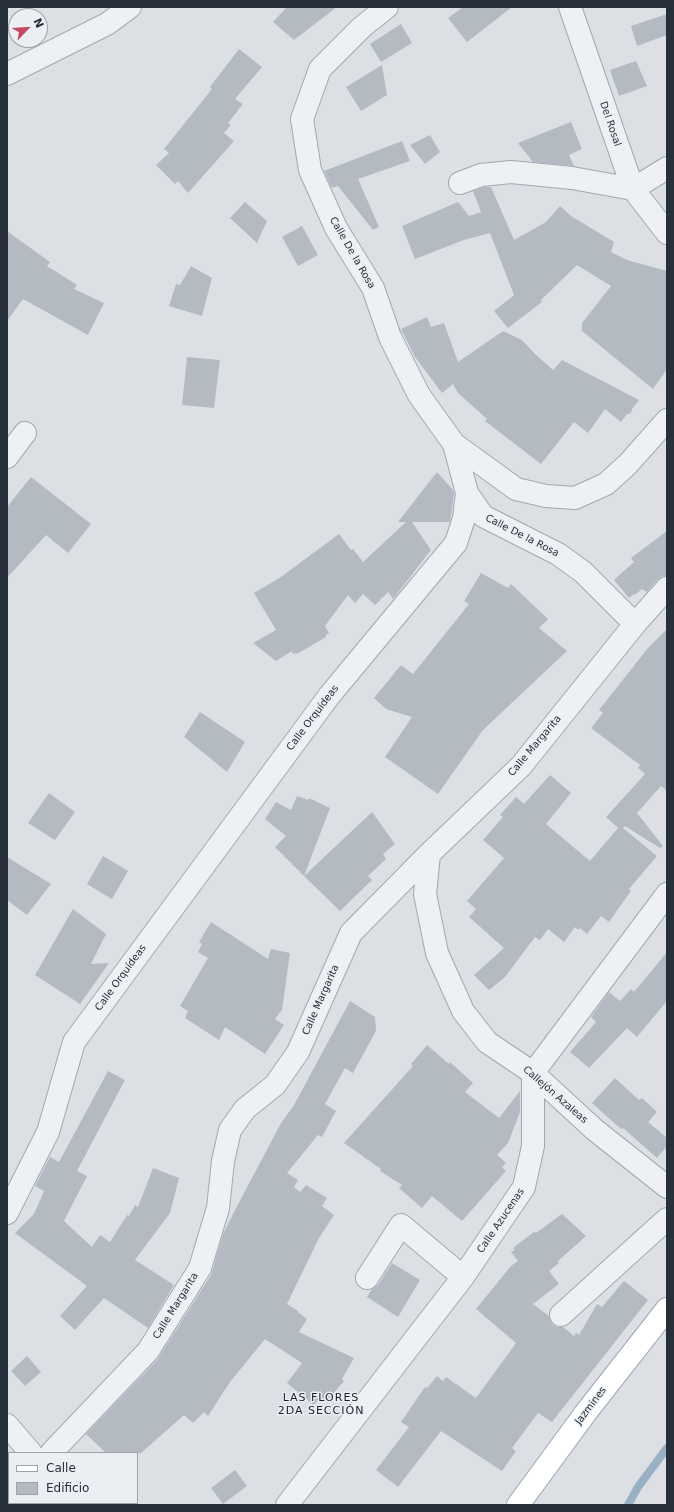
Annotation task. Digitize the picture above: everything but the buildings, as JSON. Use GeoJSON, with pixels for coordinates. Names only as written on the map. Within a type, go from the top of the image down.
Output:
{"type":"FeatureCollection","features":[{"type":"Feature","properties":{"kind":"main road","name":"Jazmines"},"geometry":{"type":"LineString","coordinates":[[518,1505],[587,1411],[667,1309]]}},
{"type":"Feature","properties":{"kind":"street"},"geometry":{"type":"LineString","coordinates":[[7,74],[107,24],[130,7]]}},
{"type":"Feature","properties":{"kind":"street","name":"Calle De la Rosa"},"geometry":{"type":"LineString","coordinates":[[388,7],[362,27],[320,69],[302,119],[310,170],[336,228],[373,288],[390,337],[419,395],[454,444]]}},
{"type":"Feature","properties":{"kind":"street","name":"Del Rosal"},"geometry":{"type":"LineString","coordinates":[[570,7],[633,189],[667,233]]}},
{"type":"Feature","properties":{"kind":"street"},"geometry":{"type":"LineString","coordinates":[[460,183],[481,175],[511,172],[572,178],[633,189],[667,168]]}},
{"type":"Feature","properties":{"kind":"street"},"geometry":{"type":"LineString","coordinates":[[454,444],[516,490],[546,496],[575,498],[606,484],[628,464],[667,420]]}},
{"type":"Feature","properties":{"kind":"street"},"geometry":{"type":"LineString","coordinates":[[7,457],[25,433]]}},
{"type":"Feature","properties":{"kind":"street","name":"Calle Orquídeas"},"geometry":{"type":"LineString","coordinates":[[7,1213],[48,1132],[74,1042],[329,696],[456,543],[464,518],[467,493],[454,444]]}},
{"type":"Feature","properties":{"kind":"street","name":"Calle De la Rosa"},"geometry":{"type":"LineString","coordinates":[[467,493],[483,516],[558,554],[583,572],[635,624]]}},
{"type":"Feature","properties":{"kind":"street","name":"Calle Margarita"},"geometry":{"type":"LineString","coordinates":[[52,1452],[148,1351],[200,1268],[218,1208],[223,1161],[230,1130],[245,1109],[275,1084],[298,1052],[351,933],[429,854],[521,766],[635,624],[667,588]]}},
{"type":"Feature","properties":{"kind":"street","name":"Callejón Azaleas"},"geometry":{"type":"LineString","coordinates":[[429,854],[426,894],[437,953],[463,1010],[487,1042],[533,1073],[595,1130],[667,1187]]}},
{"type":"Feature","properties":{"kind":"street"},"geometry":{"type":"LineString","coordinates":[[533,1073],[667,894]]}},
{"type":"Feature","properties":{"kind":"street","name":"Calle Azucenas"},"geometry":{"type":"LineString","coordinates":[[287,1505],[463,1277],[524,1187],[533,1146],[533,1073]]}},
{"type":"Feature","properties":{"kind":"street"},"geometry":{"type":"LineString","coordinates":[[561,1315],[667,1218]]}},
{"type":"Feature","properties":{"kind":"street"},"geometry":{"type":"LineString","coordinates":[[367,1278],[401,1225],[463,1277]]}},
{"type":"Feature","properties":{"kind":"street"},"geometry":{"type":"LineString","coordinates":[[7,1425],[30,1452]]}},
{"type":"Feature","properties":{"kind":"waterway"},"geometry":{"type":"LineString","coordinates":[[628,1505],[638,1487],[667,1448]]}},
{"type":"Feature","properties":{"kind":"district","name":"LAS FLORES 2DA SECCIÓN"},"geometry":{"type":"Point","coordinates":[321,1404]}}]}
